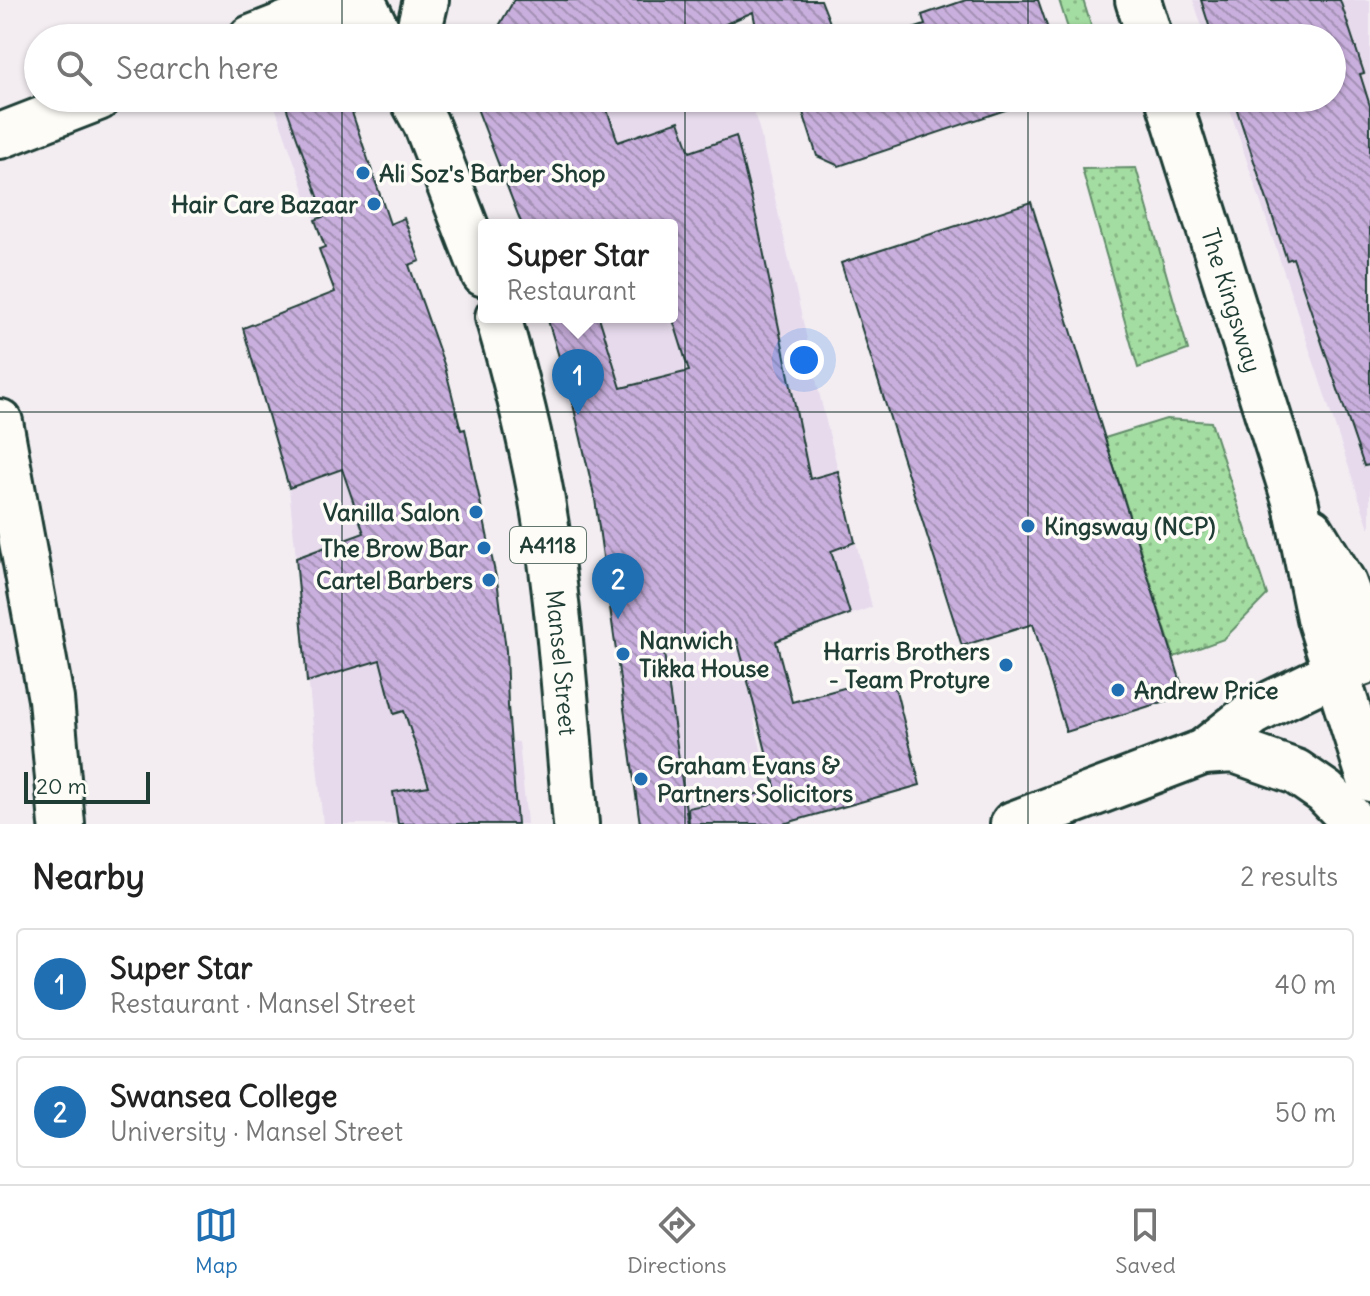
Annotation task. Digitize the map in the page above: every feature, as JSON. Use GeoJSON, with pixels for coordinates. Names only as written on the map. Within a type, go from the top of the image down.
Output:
{"type":"FeatureCollection","features":[{"type":"Feature","properties":{"kind":"main road"},"geometry":{"type":"LineString","coordinates":[[287,24],[348,0]]}},
{"type":"Feature","properties":{"kind":"main road"},"geometry":{"type":"LineString","coordinates":[[362,0],[374,24]]}},
{"type":"Feature","properties":{"kind":"main road"},"geometry":{"type":"LineString","coordinates":[[420,24],[426,0]]}},
{"type":"Feature","properties":{"kind":"main road"},"geometry":{"type":"LineString","coordinates":[[1138,0],[1146,24]]}},
{"type":"Feature","properties":{"kind":"main road"},"geometry":{"type":"LineString","coordinates":[[0,136],[62,112]]}},
{"type":"Feature","properties":{"kind":"main road"},"geometry":{"type":"LineString","coordinates":[[422,112],[478,258]]}},
{"type":"Feature","properties":{"kind":"main road","name":"The Kingsway"},"geometry":{"type":"LineString","coordinates":[[1172,112],[1296,504],[1319,618],[1359,661],[1370,779]]}},
{"type":"Feature","properties":{"kind":"main road","name":"Mansel Street"},"geometry":{"type":"LineString","coordinates":[[500,323],[519,391],[541,497],[559,632],[576,824]]}},
{"type":"Feature","properties":{"kind":"main road"},"geometry":{"type":"LineString","coordinates":[[0,422],[51,699],[62,824]]}},
{"type":"Feature","properties":{"kind":"main road"},"geometry":{"type":"LineString","coordinates":[[1203,752],[1253,713],[1359,661]]}},
{"type":"Feature","properties":{"kind":"main road"},"geometry":{"type":"LineString","coordinates":[[1013,824],[1203,752],[1234,750],[1296,772],[1325,792],[1356,824]]}},
{"type":"Feature","properties":{"kind":"shaded area"},"geometry":{"type":"Polygon","coordinates":[[[1193,0],[1370,0],[1370,531],[1231,112],[1346,112],[1346,24],[1201,24],[1193,0]]]}},
{"type":"Feature","properties":{"kind":"shaded area"},"geometry":{"type":"Polygon","coordinates":[[[277,112],[352,112],[390,223],[404,218],[420,261],[410,265],[445,366],[461,430],[465,429],[480,495],[504,632],[510,741],[519,742],[527,824],[323,824],[289,488],[243,328],[335,292],[324,247],[277,112]]]}},
{"type":"Feature","properties":{"kind":"shaded area"},"geometry":{"type":"Polygon","coordinates":[[[478,112],[754,112],[872,607],[741,654],[758,717],[754,719],[778,824],[641,824],[595,499],[572,400],[549,323],[678,323],[678,219],[520,219],[478,112]]]}},
{"type":"Feature","properties":{"kind":"green space"},"geometry":{"type":"Polygon","coordinates":[[[1059,0],[1083,0],[1091,24],[1067,24],[1059,0]]]}},
{"type":"Feature","properties":{"kind":"green space"},"geometry":{"type":"Polygon","coordinates":[[[1136,168],[1188,350],[1138,368],[1082,169],[1136,168]]]}},
{"type":"Feature","properties":{"kind":"green space"},"geometry":{"type":"Polygon","coordinates":[[[1166,419],[1211,422],[1267,595],[1224,639],[1174,657],[1105,438],[1166,419]]]}},
{"type":"Feature","properties":{"kind":"building"},"geometry":{"type":"Polygon","coordinates":[[[514,0],[821,0],[830,24],[755,24],[753,12],[726,24],[500,24],[514,0]]]}},
{"type":"Feature","properties":{"kind":"building"},"geometry":{"type":"Polygon","coordinates":[[[966,0],[1038,0],[1046,24],[925,24],[922,15],[966,0]]]}},
{"type":"Feature","properties":{"kind":"building"},"geometry":{"type":"Polygon","coordinates":[[[1201,0],[1340,0],[1364,73],[1360,74],[1370,106],[1370,465],[1364,466],[1293,258],[1287,260],[1238,112],[1346,112],[1346,24],[1209,24],[1201,0]]]}},
{"type":"Feature","properties":{"kind":"building"},"geometry":{"type":"Polygon","coordinates":[[[288,112],[352,112],[390,224],[404,218],[420,261],[409,265],[445,367],[461,430],[465,429],[498,587],[506,650],[517,824],[398,824],[393,792],[429,786],[404,711],[394,714],[380,660],[307,682],[296,558],[364,533],[342,469],[289,488],[243,328],[335,292],[319,249],[325,247],[315,220],[325,216],[288,112]]]}},
{"type":"Feature","properties":{"kind":"building"},"geometry":{"type":"Polygon","coordinates":[[[478,112],[608,112],[618,142],[679,121],[690,152],[736,136],[757,221],[810,479],[838,471],[855,542],[831,551],[850,614],[776,641],[792,702],[892,675],[920,785],[783,824],[689,824],[688,808],[776,790],[737,639],[664,653],[688,824],[640,824],[595,499],[572,400],[549,323],[601,323],[621,388],[689,371],[674,323],[678,323],[678,219],[520,219],[478,112]]]}},
{"type":"Feature","properties":{"kind":"building"},"geometry":{"type":"Polygon","coordinates":[[[803,112],[999,112],[839,166],[817,156],[803,112]]]}},
{"type":"Feature","properties":{"kind":"building","name":"Kingsway (NCP)"},"geometry":{"type":"Polygon","coordinates":[[[1031,202],[1185,695],[1066,732],[1033,624],[962,646],[841,263],[1031,202]]]}},
{"type":"Feature","properties":{"kind":"place","name":"Ali Soz's Barber Shop"},"geometry":{"type":"Point","coordinates":[363,173]}},
{"type":"Feature","properties":{"kind":"place","name":"Hair Care Bazaar"},"geometry":{"type":"Point","coordinates":[374,204]}},
{"type":"Feature","properties":{"kind":"place","name":"Super Star"},"geometry":{"type":"Point","coordinates":[578,415]}},
{"type":"Feature","properties":{"kind":"place","name":"Vanilla Salon"},"geometry":{"type":"Point","coordinates":[476,512]}},
{"type":"Feature","properties":{"kind":"place","name":"Kingsway (NCP)"},"geometry":{"type":"Point","coordinates":[1028,526]}},
{"type":"Feature","properties":{"kind":"place","name":"The Brow Bar"},"geometry":{"type":"Point","coordinates":[484,548]}},
{"type":"Feature","properties":{"kind":"place","name":"Cartel Barbers"},"geometry":{"type":"Point","coordinates":[489,580]}},
{"type":"Feature","properties":{"kind":"place","name":"Swansea College"},"geometry":{"type":"Point","coordinates":[618,619]}},
{"type":"Feature","properties":{"kind":"place","name":"Nanwich Tikka House"},"geometry":{"type":"Point","coordinates":[623,654]}},
{"type":"Feature","properties":{"kind":"place","name":"Harris Brothers - Team Protyre"},"geometry":{"type":"Point","coordinates":[1006,665]}},
{"type":"Feature","properties":{"kind":"place","name":"Andrew Price"},"geometry":{"type":"Point","coordinates":[1118,690]}},
{"type":"Feature","properties":{"kind":"place","name":"Graham Evans & Partners Solicitors"},"geometry":{"type":"Point","coordinates":[641,779]}}]}
